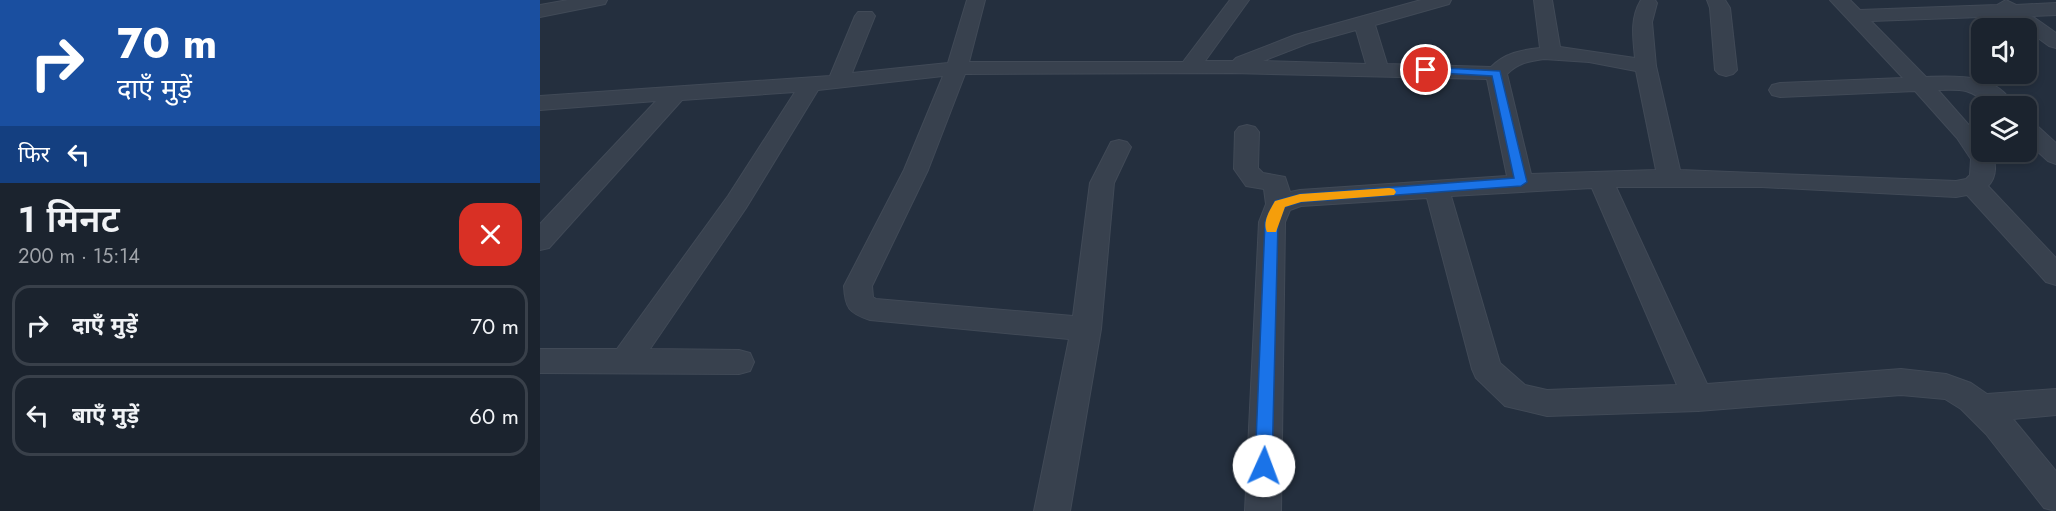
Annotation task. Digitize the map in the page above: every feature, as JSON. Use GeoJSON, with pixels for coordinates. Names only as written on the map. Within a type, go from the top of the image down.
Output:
{"type":"FeatureCollection","features":[{"type":"Feature","properties":{"kind":"street"},"geometry":{"type":"LineString","coordinates":[[540,11],[598,0]]}},
{"type":"Feature","properties":{"kind":"street"},"geometry":{"type":"LineString","coordinates":[[976,0],[957,68],[916,170],[858,286],[858,302],[870,309],[1086,329]]}},
{"type":"Feature","properties":{"kind":"street"},"geometry":{"type":"LineString","coordinates":[[1189,68],[1240,0]]}},
{"type":"Feature","properties":{"kind":"street"},"geometry":{"type":"LineString","coordinates":[[1232,67],[1302,39],[1443,0]]}},
{"type":"Feature","properties":{"kind":"street"},"geometry":{"type":"LineString","coordinates":[[1543,0],[1551,53]]}},
{"type":"Feature","properties":{"kind":"street"},"geometry":{"type":"LineString","coordinates":[[1716,0],[1720,8],[1726,70]]}},
{"type":"Feature","properties":{"kind":"street"},"geometry":{"type":"LineString","coordinates":[[1648,3],[1642,22],[1646,66],[1670,178]]}},
{"type":"Feature","properties":{"kind":"street"},"geometry":{"type":"LineString","coordinates":[[2004,5],[2056,42]]}},
{"type":"Feature","properties":{"kind":"street"},"geometry":{"type":"LineString","coordinates":[[1846,8],[2004,5],[2056,9]]}},
{"type":"Feature","properties":{"kind":"street"},"geometry":{"type":"LineString","coordinates":[[1279,204],[1300,198],[1521,182],[1670,178],[1760,178],[1956,189],[1972,186],[1982,178],[1983,159],[1965,133],[1919,82],[1846,8]]}},
{"type":"Feature","properties":{"kind":"street"},"geometry":{"type":"LineString","coordinates":[[838,81],[866,16]]}},
{"type":"Feature","properties":{"kind":"street"},"geometry":{"type":"LineString","coordinates":[[1364,22],[1378,70]]}},
{"type":"Feature","properties":{"kind":"street"},"geometry":{"type":"LineString","coordinates":[[540,103],[812,84],[957,68],[1232,67],[1496,73],[1509,60],[1525,54],[1551,53],[1646,66]]}},
{"type":"Feature","properties":{"kind":"street"},"geometry":{"type":"LineString","coordinates":[[1496,73],[1521,182]]}},
{"type":"Feature","properties":{"kind":"street"},"geometry":{"type":"LineString","coordinates":[[1780,90],[1919,82],[1972,83],[1992,96]]}},
{"type":"Feature","properties":{"kind":"street"},"geometry":{"type":"LineString","coordinates":[[625,361],[737,202],[812,84]]}},
{"type":"Feature","properties":{"kind":"street"},"geometry":{"type":"LineString","coordinates":[[540,241],[675,94]]}},
{"type":"Feature","properties":{"kind":"street"},"geometry":{"type":"LineString","coordinates":[[1247,132],[1245,169],[1255,180],[1276,183],[1279,204],[1272,222],[1263,511]]}},
{"type":"Feature","properties":{"kind":"street"},"geometry":{"type":"LineString","coordinates":[[2037,138],[2056,156]]}},
{"type":"Feature","properties":{"kind":"street"},"geometry":{"type":"LineString","coordinates":[[1052,511],[1086,329],[1102,183],[1119,147]]}},
{"type":"Feature","properties":{"kind":"street"},"geometry":{"type":"LineString","coordinates":[[1601,180],[1698,398]]}},
{"type":"Feature","properties":{"kind":"street"},"geometry":{"type":"LineString","coordinates":[[1972,186],[2056,275]]}},
{"type":"Feature","properties":{"kind":"street"},"geometry":{"type":"LineString","coordinates":[[1437,189],[1487,369],[1516,397],[1547,403],[1698,398],[1901,382],[1930,384],[1959,392],[1983,408],[2056,497]]}},
{"type":"Feature","properties":{"kind":"street"},"geometry":{"type":"LineString","coordinates":[[540,361],[739,362]]}},
{"type":"Feature","properties":{"kind":"street"},"geometry":{"type":"LineString","coordinates":[[1983,408],[2056,402]]}},
{"type":"Feature","properties":{"kind":"slow traffic"},"geometry":{"type":"LineString","coordinates":[[1271,229],[1279,204],[1300,198],[1389,192]]}},
{"type":"Feature","properties":{"kind":"route"},"geometry":{"type":"LineString","coordinates":[[1264,466],[1272,222],[1279,204],[1300,198],[1521,182],[1496,73],[1426,70]]}}]}
